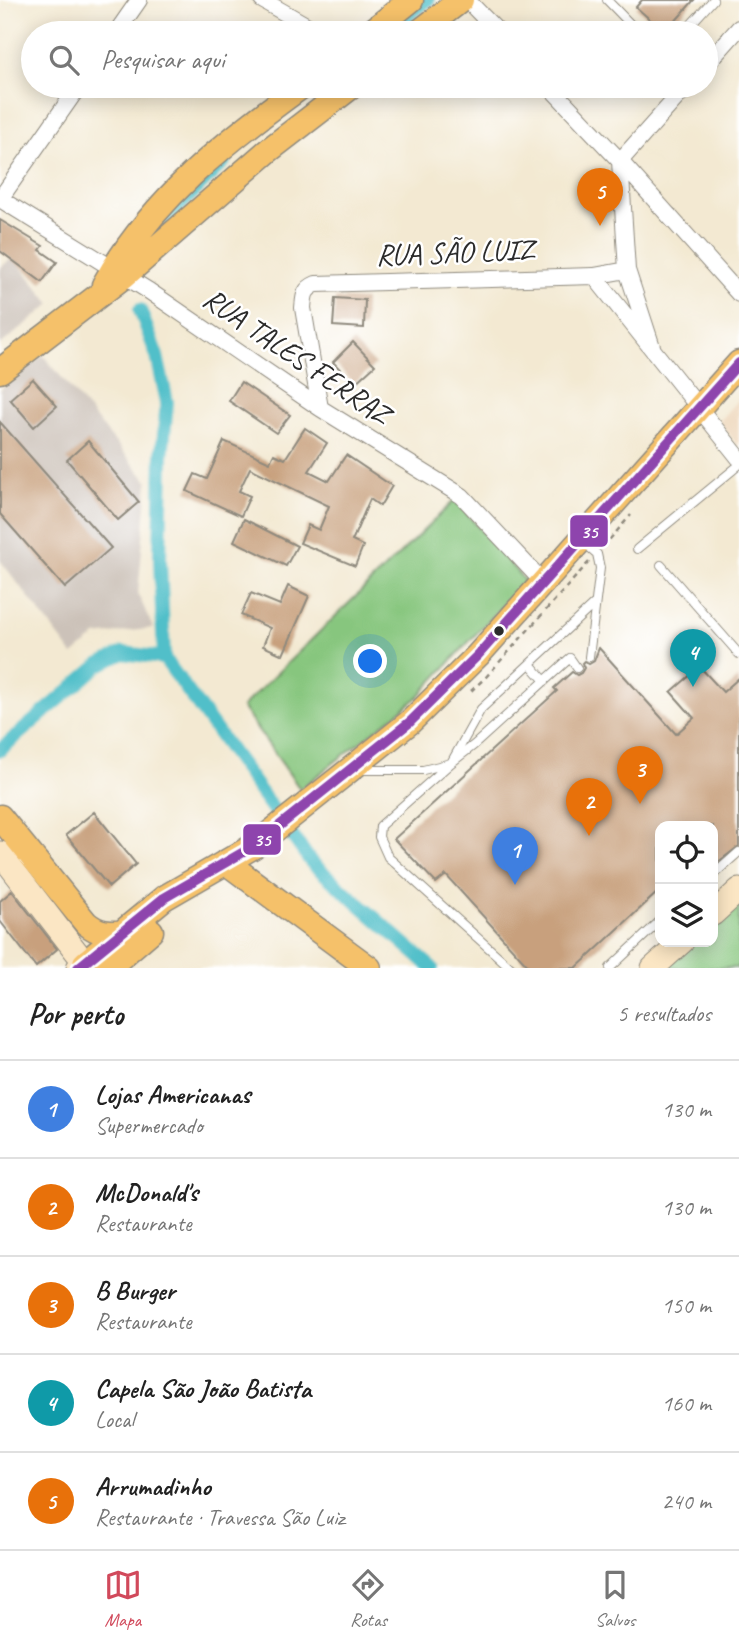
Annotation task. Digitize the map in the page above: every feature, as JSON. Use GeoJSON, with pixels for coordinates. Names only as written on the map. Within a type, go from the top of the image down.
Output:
{"type":"FeatureCollection","features":[{"type":"Feature","properties":{"kind":"main road"},"geometry":{"type":"LineString","coordinates":[[385,21],[411,0]]}},
{"type":"Feature","properties":{"kind":"main road"},"geometry":{"type":"LineString","coordinates":[[434,21],[461,0]]}},
{"type":"Feature","properties":{"kind":"main road"},"geometry":{"type":"LineString","coordinates":[[118,273],[133,240],[174,192],[236,136],[286,98]]}},
{"type":"Feature","properties":{"kind":"main road"},"geometry":{"type":"LineString","coordinates":[[0,371],[100,292],[118,273],[269,150],[336,98]]}},
{"type":"Feature","properties":{"kind":"main road"},"geometry":{"type":"LineString","coordinates":[[90,967],[164,898],[254,846],[410,722],[478,655],[544,583],[739,363]]}},
{"type":"Feature","properties":{"kind":"main road"},"geometry":{"type":"LineString","coordinates":[[0,817],[12,849],[90,967]]}},
{"type":"Feature","properties":{"kind":"main road"},"geometry":{"type":"LineString","coordinates":[[0,825],[12,840],[12,849],[86,923],[97,931],[110,934],[125,932]]}},
{"type":"Feature","properties":{"kind":"main road"},"geometry":{"type":"LineString","coordinates":[[90,967],[227,863]]}},
{"type":"Feature","properties":{"kind":"main road"},"geometry":{"type":"LineString","coordinates":[[227,863],[369,968]]}},
{"type":"Feature","properties":{"kind":"main road"},"geometry":{"type":"LineString","coordinates":[[718,909],[739,890]]}},
{"type":"Feature","properties":{"kind":"main road"},"geometry":{"type":"LineString","coordinates":[[653,968],[676,947]]}},
{"type":"Feature","properties":{"kind":"street"},"geometry":{"type":"LineString","coordinates":[[124,21],[139,0]]}},
{"type":"Feature","properties":{"kind":"street"},"geometry":{"type":"LineString","coordinates":[[262,0],[299,21]]}},
{"type":"Feature","properties":{"kind":"street"},"geometry":{"type":"LineString","coordinates":[[467,0],[487,21]]}},
{"type":"Feature","properties":{"kind":"street"},"geometry":{"type":"LineString","coordinates":[[718,53],[738,32]]}},
{"type":"Feature","properties":{"kind":"street"},"geometry":{"type":"LineString","coordinates":[[0,199],[71,98]]}},
{"type":"Feature","properties":{"kind":"street"},"geometry":{"type":"LineString","coordinates":[[560,98],[739,294]]}},
{"type":"Feature","properties":{"kind":"street"},"geometry":{"type":"LineString","coordinates":[[653,350],[627,270],[620,161],[676,98]]}},
{"type":"Feature","properties":{"kind":"street","name":"RUA TALES FERRAZ"},"geometry":{"type":"LineString","coordinates":[[0,199],[118,273],[320,408],[462,496],[544,583]]}},
{"type":"Feature","properties":{"kind":"street","name":"RUA SÃO LUIZ"},"geometry":{"type":"LineString","coordinates":[[320,408],[303,308],[305,292],[317,284],[594,276],[627,270]]}},
{"type":"Feature","properties":{"kind":"street"},"geometry":{"type":"LineString","coordinates":[[594,276],[739,458]]}},
{"type":"Feature","properties":{"kind":"lane"},"geometry":{"type":"LineString","coordinates":[[607,0],[627,21]]}},
{"type":"Feature","properties":{"kind":"lane"},"geometry":{"type":"LineString","coordinates":[[694,21],[713,0]]}},
{"type":"Feature","properties":{"kind":"lane"},"geometry":{"type":"LineString","coordinates":[[637,549],[739,465]]}},
{"type":"Feature","properties":{"kind":"lane"},"geometry":{"type":"LineString","coordinates":[[581,540],[597,554],[600,569],[589,657]]}},
{"type":"Feature","properties":{"kind":"lane"},"geometry":{"type":"LineString","coordinates":[[661,565],[739,654]]}},
{"type":"Feature","properties":{"kind":"lane"},"geometry":{"type":"LineString","coordinates":[[351,769],[423,770],[451,763],[481,709],[594,604]]}},
{"type":"Feature","properties":{"kind":"lane"},"geometry":{"type":"LineString","coordinates":[[511,968],[388,858],[379,837],[380,826],[570,658],[577,668]]}},
{"type":"Feature","properties":{"kind":"lane"},"geometry":{"type":"LineString","coordinates":[[530,664],[545,681]]}},
{"type":"Feature","properties":{"kind":"lane"},"geometry":{"type":"LineString","coordinates":[[474,720],[478,729],[486,734]]}},
{"type":"Feature","properties":{"kind":"lane"},"geometry":{"type":"LineString","coordinates":[[718,871],[739,852]]}},
{"type":"Feature","properties":{"kind":"lane"},"geometry":{"type":"LineString","coordinates":[[608,968],[655,925]]}},
{"type":"Feature","properties":{"kind":"shaded area"},"geometry":{"type":"Polygon","coordinates":[[[13,257],[51,304],[0,345],[0,268],[13,257]]]}},
{"type":"Feature","properties":{"kind":"shaded area"},"geometry":{"type":"Polygon","coordinates":[[[43,355],[148,482],[138,594],[153,628],[96,636],[73,655],[0,560],[0,390],[43,355]]]}},
{"type":"Feature","properties":{"kind":"shaded area"},"geometry":{"type":"Polygon","coordinates":[[[739,398],[739,447],[719,421],[739,398]]]}},
{"type":"Feature","properties":{"kind":"green space"},"geometry":{"type":"Polygon","coordinates":[[[455,500],[525,581],[417,698],[300,789],[242,707],[455,500]]]}},
{"type":"Feature","properties":{"kind":"green space"},"geometry":{"type":"Polygon","coordinates":[[[739,890],[739,968],[652,968],[675,947],[718,947],[718,909],[739,890]]]}},
{"type":"Feature","properties":{"kind":"building"},"geometry":{"type":"Polygon","coordinates":[[[642,0],[694,0],[676,21],[652,21],[636,7],[642,0]]]}},
{"type":"Feature","properties":{"kind":"building"},"geometry":{"type":"Polygon","coordinates":[[[0,220],[43,246],[40,250],[57,262],[42,282],[0,251],[0,220]]]}},
{"type":"Feature","properties":{"kind":"building"},"geometry":{"type":"Polygon","coordinates":[[[335,298],[365,300],[364,328],[333,326],[335,298]]]}},
{"type":"Feature","properties":{"kind":"building"},"geometry":{"type":"Polygon","coordinates":[[[353,342],[375,365],[354,384],[333,362],[353,342]]]}},
{"type":"Feature","properties":{"kind":"building"},"geometry":{"type":"Polygon","coordinates":[[[33,379],[57,406],[34,427],[10,399],[33,379]]]}},
{"type":"Feature","properties":{"kind":"building"},"geometry":{"type":"Polygon","coordinates":[[[241,382],[290,415],[276,433],[229,401],[241,382]]]}},
{"type":"Feature","properties":{"kind":"building"},"geometry":{"type":"Polygon","coordinates":[[[0,422],[111,548],[65,588],[0,514],[0,422]]]}},
{"type":"Feature","properties":{"kind":"building"},"geometry":{"type":"Polygon","coordinates":[[[305,428],[327,443],[309,471],[329,481],[346,455],[392,486],[380,506],[370,499],[352,541],[363,546],[355,566],[300,543],[308,525],[319,530],[329,506],[250,468],[239,491],[250,496],[241,516],[187,491],[195,474],[207,479],[224,441],[270,462],[274,454],[285,459],[305,428]]]}},
{"type":"Feature","properties":{"kind":"building"},"geometry":{"type":"Polygon","coordinates":[[[88,441],[139,502],[118,520],[67,460],[88,441]]]}},
{"type":"Feature","properties":{"kind":"building"},"geometry":{"type":"Polygon","coordinates":[[[244,519],[297,546],[286,566],[234,541],[244,519]]]}},
{"type":"Feature","properties":{"kind":"building"},"geometry":{"type":"Polygon","coordinates":[[[288,586],[309,596],[283,655],[263,646],[270,628],[241,615],[251,593],[280,605],[288,586]]]}},
{"type":"Feature","properties":{"kind":"building"},"geometry":{"type":"Polygon","coordinates":[[[599,648],[676,734],[694,718],[671,692],[700,667],[723,692],[739,678],[739,846],[718,862],[718,821],[655,821],[655,895],[576,968],[530,968],[446,875],[436,883],[394,839],[557,691],[554,688],[572,672],[577,675],[581,673],[584,661],[589,664],[594,661],[599,648]]]}},
{"type":"Feature","properties":{"kind":"building"},"geometry":{"type":"Polygon","coordinates":[[[94,812],[136,864],[109,887],[66,835],[94,812]]]}},
{"type":"Feature","properties":{"kind":"building"},"geometry":{"type":"Polygon","coordinates":[[[12,891],[57,949],[36,967],[0,921],[0,901],[12,891]]]}},
{"type":"Feature","properties":{"kind":"waterway"},"geometry":{"type":"LineString","coordinates":[[407,16],[428,0]]}},
{"type":"Feature","properties":{"kind":"waterway"},"geometry":{"type":"LineString","coordinates":[[158,227],[225,160]]}},
{"type":"Feature","properties":{"kind":"waterway"},"geometry":{"type":"LineString","coordinates":[[140,310],[157,356],[167,402],[162,456],[160,560],[164,658],[311,862],[432,968]]}},
{"type":"Feature","properties":{"kind":"waterway"},"geometry":{"type":"LineString","coordinates":[[0,750],[99,665],[123,653],[164,658]]}},
{"type":"Feature","properties":{"kind":"transit line","name":"35"},"geometry":{"type":"LineString","coordinates":[[78,968],[164,898],[254,846],[410,722],[478,655],[739,363]]}},
{"type":"Feature","properties":{"kind":"place","name":"Arrumadinho"},"geometry":{"type":"Point","coordinates":[600,226]}},
{"type":"Feature","properties":{"kind":"place","name":"Capela São João Batista"},"geometry":{"type":"Point","coordinates":[693,687]}},
{"type":"Feature","properties":{"kind":"place","name":"B Burger"},"geometry":{"type":"Point","coordinates":[640,804]}},
{"type":"Feature","properties":{"kind":"place","name":"McDonald's"},"geometry":{"type":"Point","coordinates":[589,836]}},
{"type":"Feature","properties":{"kind":"place","name":"Lojas Americanas"},"geometry":{"type":"Point","coordinates":[515,885]}}]}
